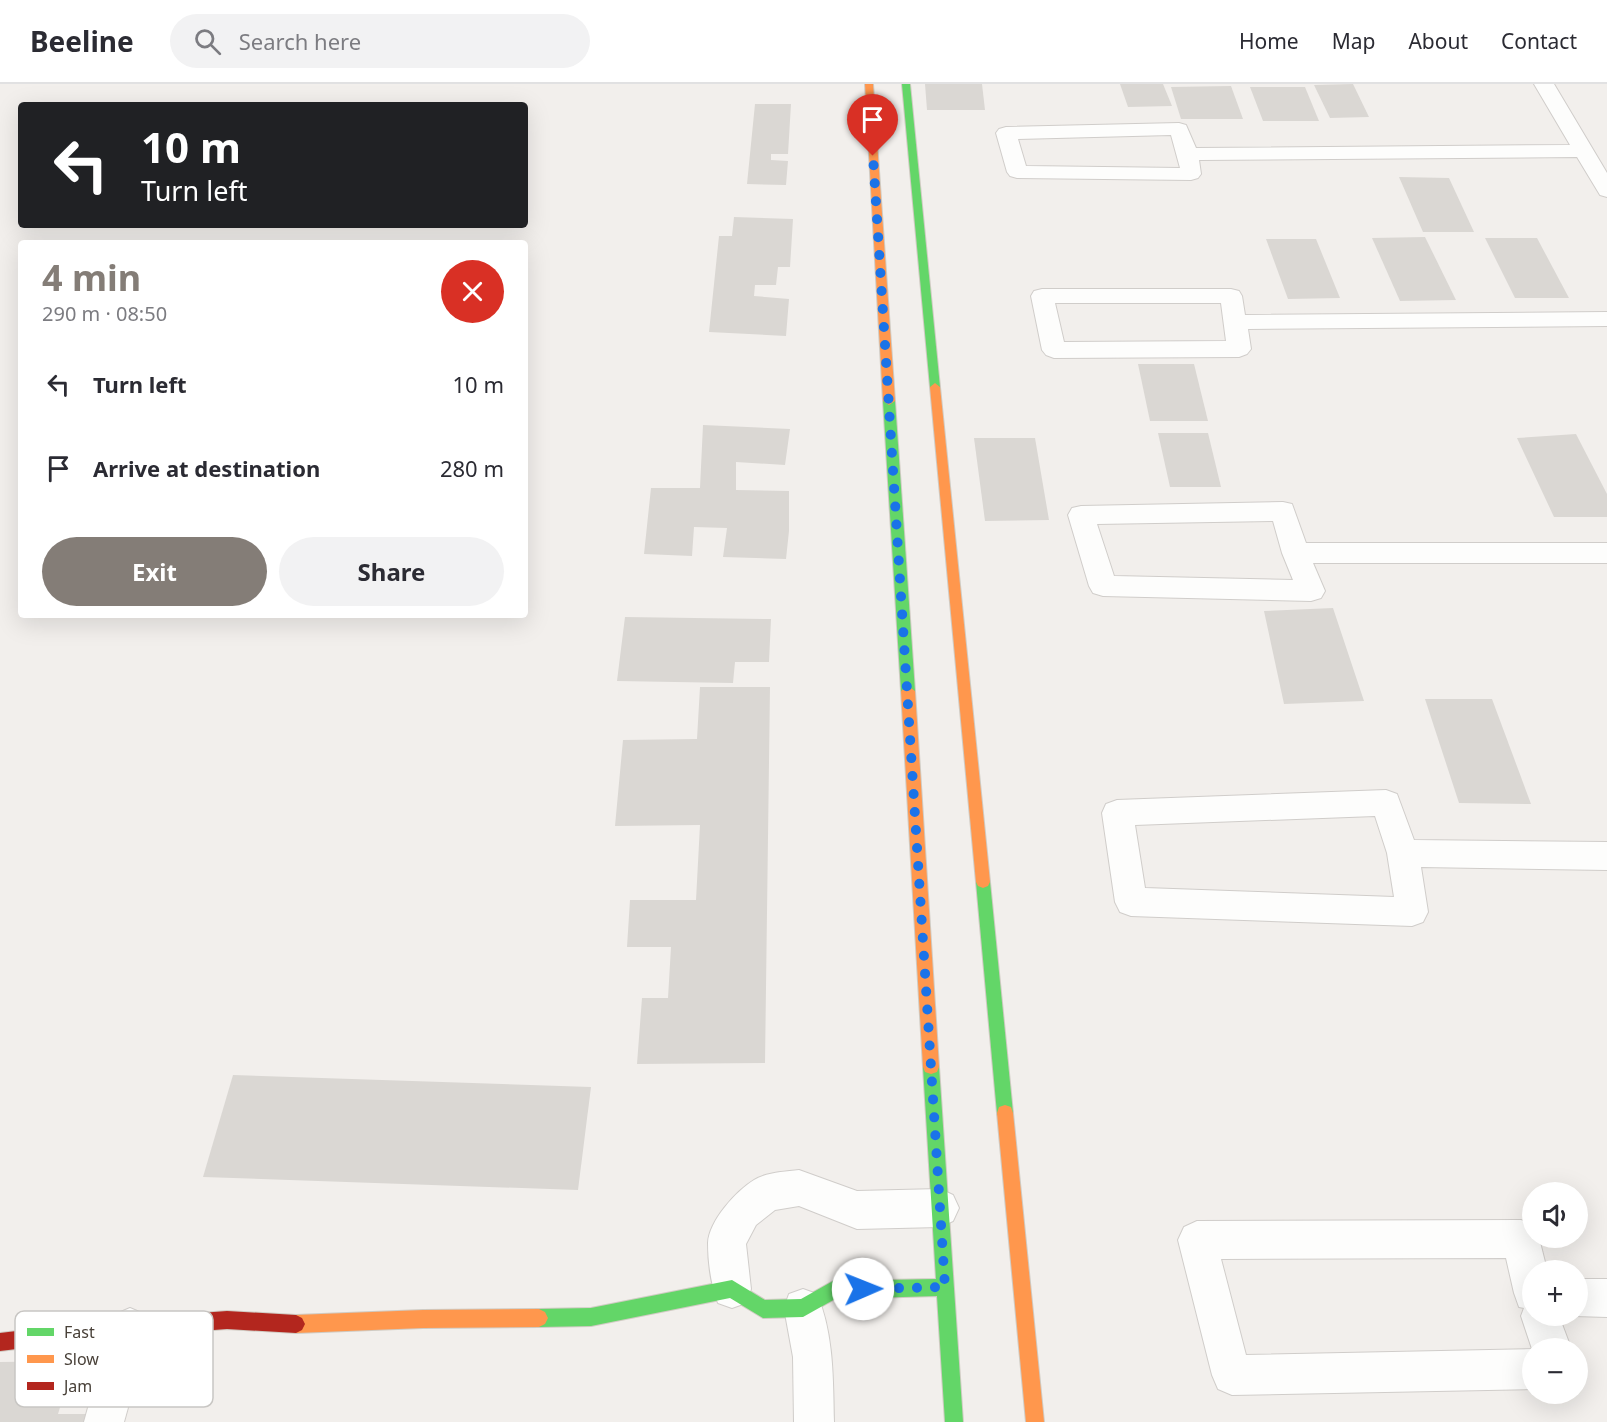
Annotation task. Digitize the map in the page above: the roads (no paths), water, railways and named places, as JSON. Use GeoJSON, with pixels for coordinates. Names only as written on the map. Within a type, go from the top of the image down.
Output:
{"type":"FeatureCollection","features":[{"type":"Feature","properties":{"kind":"street"},"geometry":{"type":"LineString","coordinates":[[869,84],[954,1422]]}},
{"type":"Feature","properties":{"kind":"street"},"geometry":{"type":"LineString","coordinates":[[906,84],[1035,1422]]}},
{"type":"Feature","properties":{"kind":"street"},"geometry":{"type":"LineString","coordinates":[[1544,84],[1607,191]]}},
{"type":"Feature","properties":{"kind":"street"},"geometry":{"type":"LineString","coordinates":[[1179,129],[1188,154],[1191,174],[1017,172],[1006,133],[1179,129]]}},
{"type":"Feature","properties":{"kind":"street"},"geometry":{"type":"LineString","coordinates":[[1188,154],[1584,151]]}},
{"type":"Feature","properties":{"kind":"street"},"geometry":{"type":"LineString","coordinates":[[1232,296],[1234,322],[1239,349],[1054,350],[1042,297],[1232,296]]}},
{"type":"Feature","properties":{"kind":"street"},"geometry":{"type":"LineString","coordinates":[[1234,322],[1607,319]]}},
{"type":"Feature","properties":{"kind":"street"},"geometry":{"type":"LineString","coordinates":[[1283,511],[1295,553],[1311,591],[1103,586],[1081,515],[1283,511]]}},
{"type":"Feature","properties":{"kind":"street"},"geometry":{"type":"LineString","coordinates":[[1295,553],[1607,553]]}},
{"type":"Feature","properties":{"kind":"street"},"geometry":{"type":"LineString","coordinates":[[1386,803],[1403,853],[1412,912],[1131,902],[1117,813],[1386,803]]}},
{"type":"Feature","properties":{"kind":"street"},"geometry":{"type":"LineString","coordinates":[[1403,853],[1607,856]]}},
{"type":"Feature","properties":{"kind":"street"},"geometry":{"type":"LineString","coordinates":[[732,1288],[727,1241],[743,1212],[767,1193],[800,1188],[857,1210],[940,1208]]}},
{"type":"Feature","properties":{"kind":"street"},"geometry":{"type":"LineString","coordinates":[[1522,1369],[1232,1375],[1197,1240],[1521,1239],[1526,1260]]}},
{"type":"Feature","properties":{"kind":"street"},"geometry":{"type":"LineString","coordinates":[[213,1321],[306,1325],[423,1318],[591,1317],[732,1288],[763,1309],[803,1308],[833,1290],[945,1287]]}},
{"type":"Feature","properties":{"kind":"street"},"geometry":{"type":"LineString","coordinates":[[1588,1298],[1607,1298]]}},
{"type":"Feature","properties":{"kind":"street"},"geometry":{"type":"LineString","coordinates":[[803,1308],[813,1357],[814,1422]]}},
{"type":"Feature","properties":{"kind":"street"},"geometry":{"type":"LineString","coordinates":[[0,1342],[15,1340]]}},
{"type":"Feature","properties":{"kind":"street"},"geometry":{"type":"LineString","coordinates":[[104,1422],[108,1407]]}}]}
